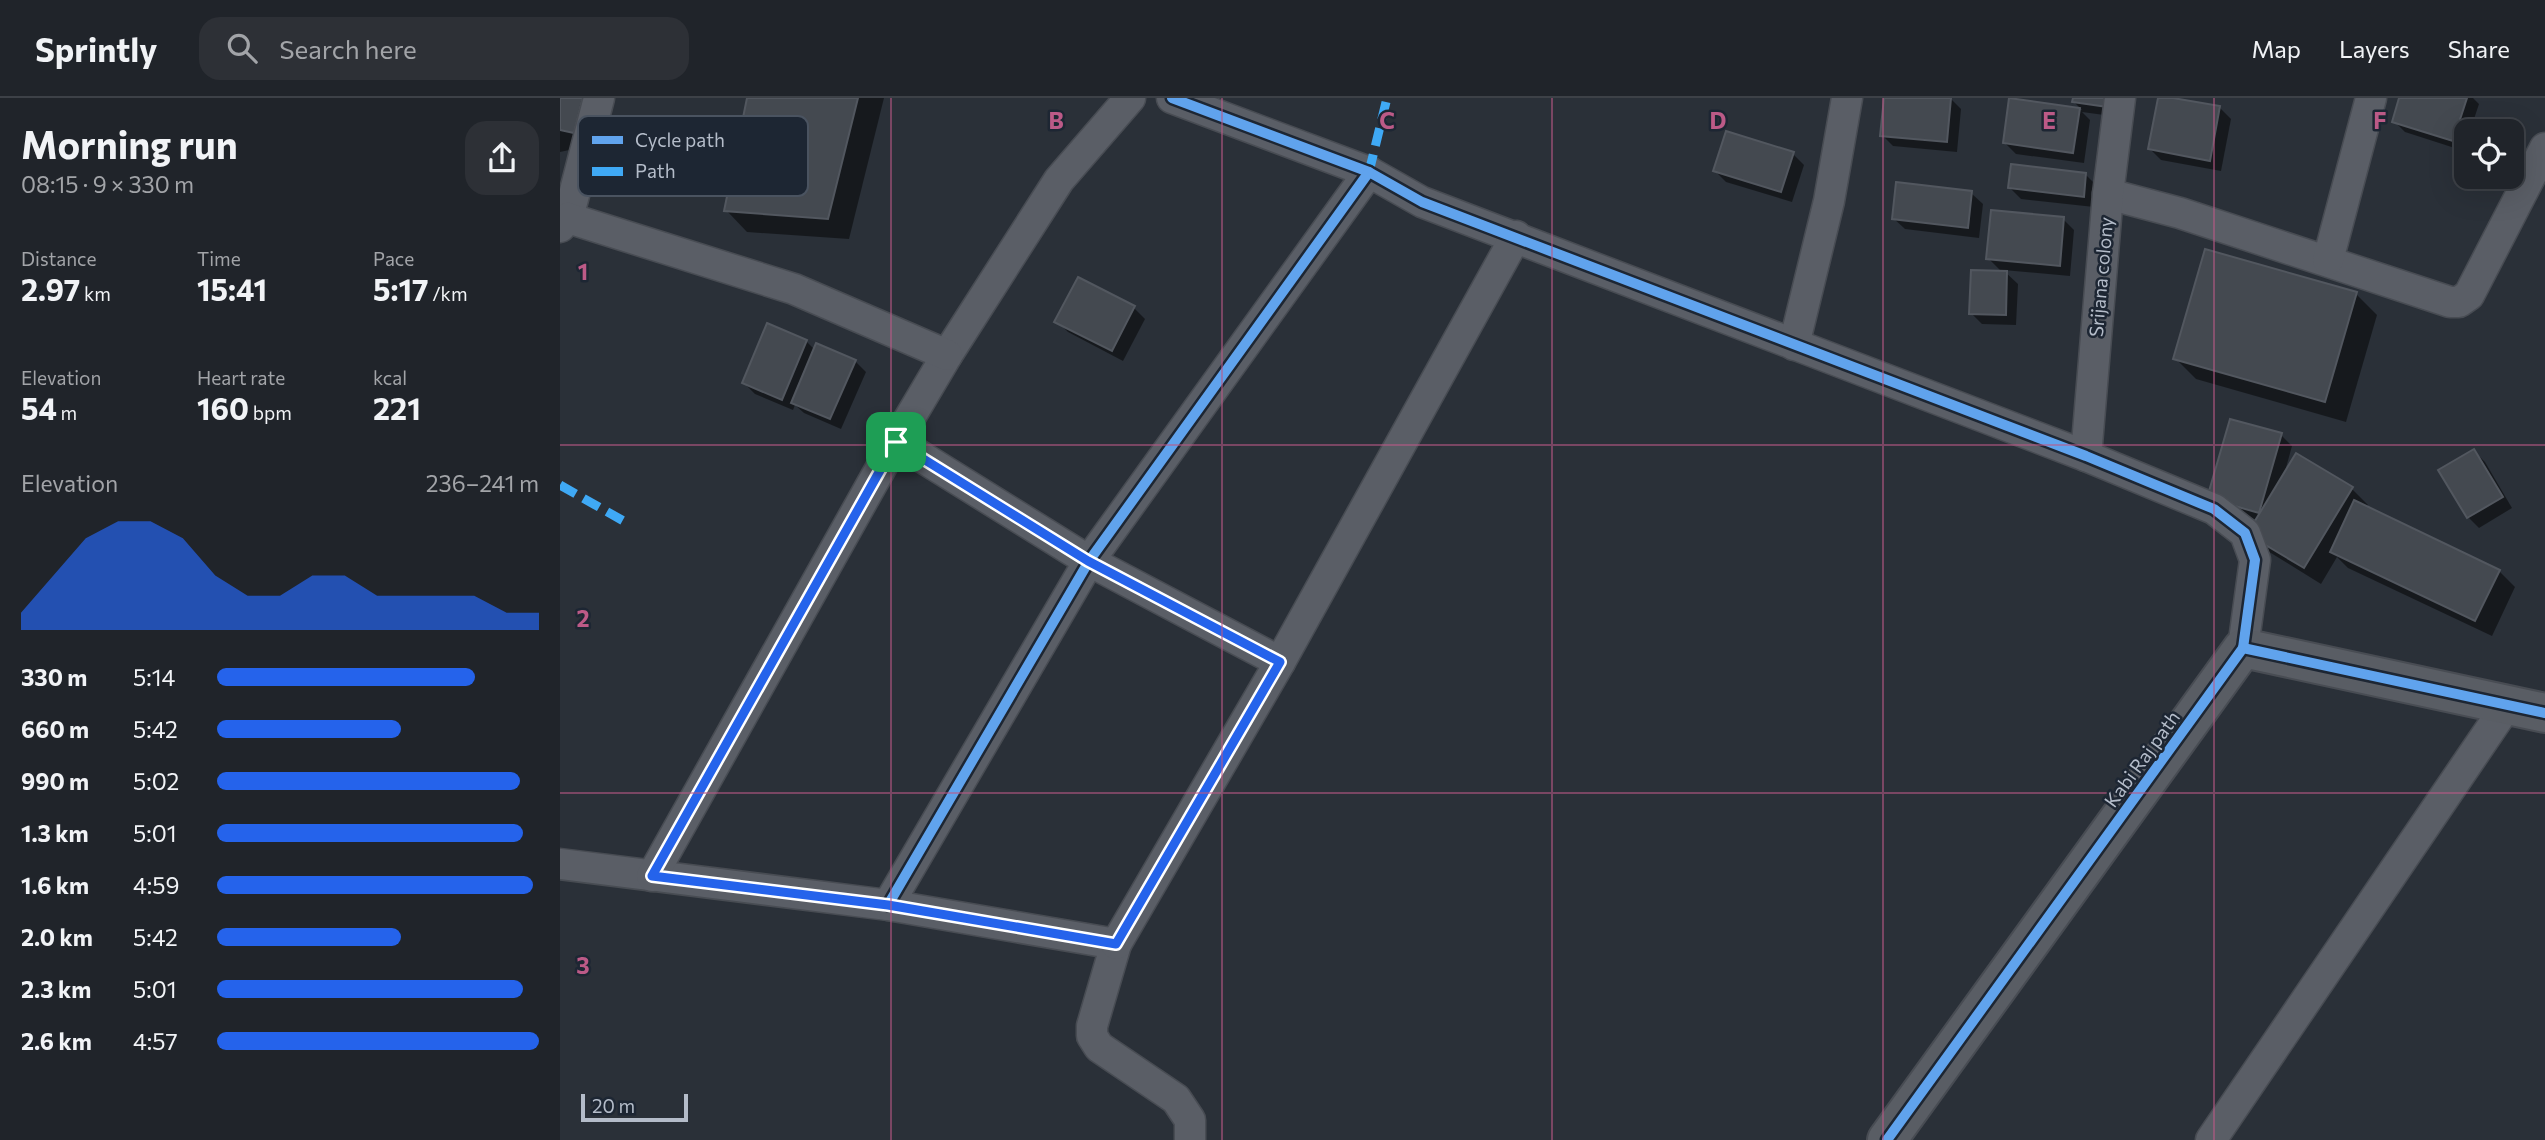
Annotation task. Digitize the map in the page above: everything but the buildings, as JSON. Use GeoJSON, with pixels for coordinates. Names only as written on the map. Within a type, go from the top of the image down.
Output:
{"type":"FeatureCollection","features":[{"type":"Feature","properties":{"kind":"street"},"geometry":{"type":"LineString","coordinates":[[594,116],[599,98]]}},
{"type":"Feature","properties":{"kind":"street"},"geometry":{"type":"LineString","coordinates":[[652,876],[947,355],[1059,180],[1130,98]]}},
{"type":"Feature","properties":{"kind":"street"},"geometry":{"type":"LineString","coordinates":[[1172,98],[1369,172],[1422,202],[2086,456],[2214,509],[2245,533],[2255,560],[2244,648],[2545,713]]}},
{"type":"Feature","properties":{"kind":"street"},"geometry":{"type":"LineString","coordinates":[[1794,345],[1829,201],[1846,98]]}},
{"type":"Feature","properties":{"kind":"street","name":"Srijana colony"},"geometry":{"type":"LineString","coordinates":[[2086,456],[2108,194],[2120,98]]}},
{"type":"Feature","properties":{"kind":"street"},"geometry":{"type":"LineString","coordinates":[[2328,260],[2371,98]]}},
{"type":"Feature","properties":{"kind":"street"},"geometry":{"type":"LineString","coordinates":[[2108,194],[2328,260],[2450,302],[2459,302],[2469,295],[2545,148]]}},
{"type":"Feature","properties":{"kind":"street"},"geometry":{"type":"LineString","coordinates":[[888,905],[1088,561],[1369,172]]}},
{"type":"Feature","properties":{"kind":"street"},"geometry":{"type":"LineString","coordinates":[[578,173],[564,223],[794,289],[947,355]]}},
{"type":"Feature","properties":{"kind":"street"},"geometry":{"type":"LineString","coordinates":[[1190,1140],[1190,1120],[1176,1099],[1099,1047],[1092,1036],[1092,1026],[1116,944],[1280,662],[1516,236]]}},
{"type":"Feature","properties":{"kind":"street"},"geometry":{"type":"LineString","coordinates":[[896,442],[1088,561],[1280,662]]}},
{"type":"Feature","properties":{"kind":"street","name":"Kabi Raj path"},"geometry":{"type":"LineString","coordinates":[[1887,1140],[2244,648]]}},
{"type":"Feature","properties":{"kind":"street"},"geometry":{"type":"LineString","coordinates":[[2211,1140],[2507,705]]}},
{"type":"Feature","properties":{"kind":"street"},"geometry":{"type":"LineString","coordinates":[[560,864],[888,905],[1116,944]]}},
{"type":"Feature","properties":{"kind":"marked path"},"geometry":{"type":"LineString","coordinates":[[1369,172],[1387,98]]}},
{"type":"Feature","properties":{"kind":"marked path"},"geometry":{"type":"LineString","coordinates":[[560,485],[627,523]]}},
{"type":"Feature","properties":{"kind":"cycle path"},"geometry":{"type":"LineString","coordinates":[[1172,98],[1369,172],[1422,202],[2086,456],[2214,509],[2245,533],[2255,560],[2243,648]]}},
{"type":"Feature","properties":{"kind":"cycle path"},"geometry":{"type":"LineString","coordinates":[[888,905],[1089,561],[1369,172]]}},
{"type":"Feature","properties":{"kind":"cycle path"},"geometry":{"type":"LineString","coordinates":[[1887,1140],[2243,648],[2545,713]]}},
{"type":"Feature","properties":{"kind":"route"},"geometry":{"type":"LineString","coordinates":[[896,442],[1088,561],[1280,662],[1116,944],[888,905],[652,876],[896,442]]}}]}
